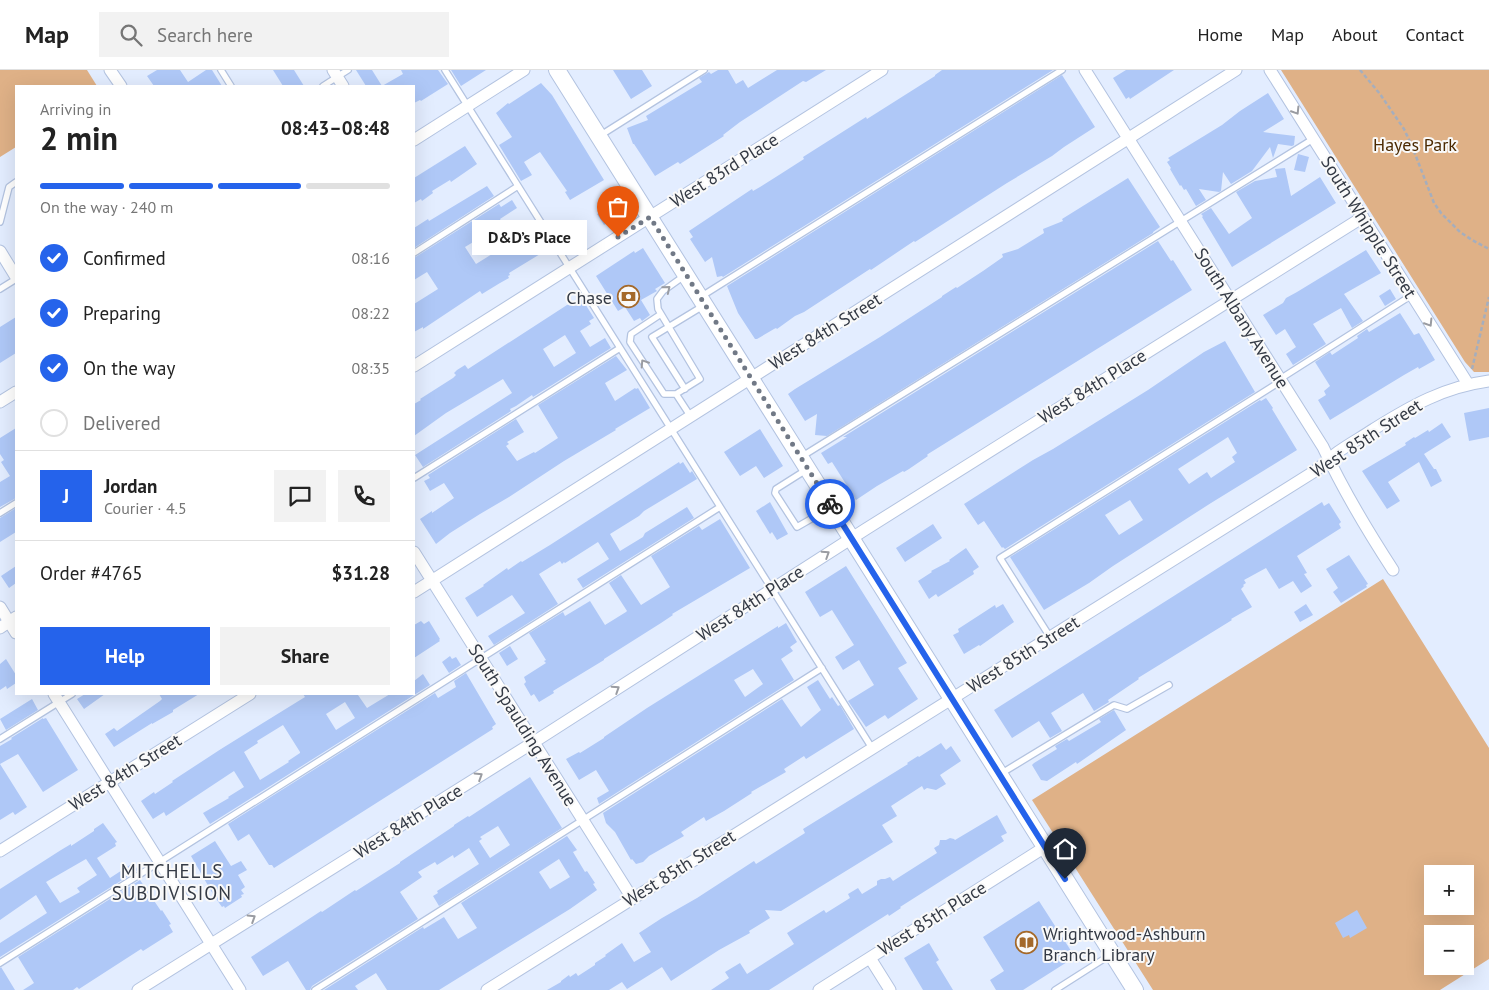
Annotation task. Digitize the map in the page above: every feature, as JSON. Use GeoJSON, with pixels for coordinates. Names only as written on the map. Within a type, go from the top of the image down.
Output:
{"type":"FeatureCollection","features":[{"type":"Feature","properties":{"kind":"main road"},"geometry":{"type":"LineString","coordinates":[[557,70],[1000,774],[1112,954],[1130,987]]}},
{"type":"Feature","properties":{"kind":"street"},"geometry":{"type":"LineString","coordinates":[[110,70],[119,85]]}},
{"type":"Feature","properties":{"kind":"street"},"geometry":{"type":"LineString","coordinates":[[415,139],[524,70]]}},
{"type":"Feature","properties":{"kind":"street","name":"West 83rd Place"},"geometry":{"type":"LineString","coordinates":[[415,365],[882,70]]}},
{"type":"Feature","properties":{"kind":"street","name":"South Albany Avenue"},"geometry":{"type":"LineString","coordinates":[[1085,70],[1323,448],[1366,528],[1393,570]]}},
{"type":"Feature","properties":{"kind":"street","name":"West 84th Street"},"geometry":{"type":"LineString","coordinates":[[415,591],[1236,70]]}},
{"type":"Feature","properties":{"kind":"street","name":"South Whipple Street"},"geometry":{"type":"LineString","coordinates":[[1270,70],[1468,384]]}},
{"type":"Feature","properties":{"kind":"street","name":"West 84th Place"},"geometry":{"type":"LineString","coordinates":[[138,990],[534,742],[852,538],[1362,217]]}},
{"type":"Feature","properties":{"kind":"street"},"geometry":{"type":"LineString","coordinates":[[0,251],[15,276]]}},
{"type":"Feature","properties":{"kind":"street","name":"West 85th Street"},"geometry":{"type":"LineString","coordinates":[[487,990],[1315,472],[1341,450],[1408,408],[1435,395],[1468,384],[1489,382]]}},
{"type":"Feature","properties":{"kind":"street"},"geometry":{"type":"LineString","coordinates":[[0,402],[15,393]]}},
{"type":"Feature","properties":{"kind":"street","name":"South Spaulding Avenue"},"geometry":{"type":"LineString","coordinates":[[415,554],[632,898]]}},
{"type":"Feature","properties":{"kind":"street"},"geometry":{"type":"LineString","coordinates":[[0,607],[9,622]]}},
{"type":"Feature","properties":{"kind":"street","name":"West 84th Street"},"geometry":{"type":"LineString","coordinates":[[0,851],[248,695]]}},
{"type":"Feature","properties":{"kind":"street"},"geometry":{"type":"LineString","coordinates":[[57,698],[240,990]]}},
{"type":"Feature","properties":{"kind":"street","name":"West 85th Place"},"geometry":{"type":"LineString","coordinates":[[819,990],[1045,847]]}},
{"type":"Feature","properties":{"kind":"street"},"geometry":{"type":"LineString","coordinates":[[870,958],[890,990]]}},
{"type":"Feature","properties":{"kind":"lane"},"geometry":{"type":"LineString","coordinates":[[221,70],[230,85]]}},
{"type":"Feature","properties":{"kind":"lane"},"geometry":{"type":"LineString","coordinates":[[324,85],[348,70]]}},
{"type":"Feature","properties":{"kind":"lane"},"geometry":{"type":"LineString","coordinates":[[445,70],[872,748]]}},
{"type":"Feature","properties":{"kind":"lane"},"geometry":{"type":"LineString","coordinates":[[599,136],[704,70]]}},
{"type":"Feature","properties":{"kind":"lane"},"geometry":{"type":"LineString","coordinates":[[685,389],[652,337],[702,301],[1062,70]]}},
{"type":"Feature","properties":{"kind":"lane"},"geometry":{"type":"LineString","coordinates":[[832,507],[797,527],[775,493],[776,489],[804,463],[1180,221],[1314,139]]}},
{"type":"Feature","properties":{"kind":"lane"},"geometry":{"type":"LineString","coordinates":[[0,222],[9,187],[15,183]]}},
{"type":"Feature","properties":{"kind":"lane"},"geometry":{"type":"LineString","coordinates":[[415,252],[518,186]]}},
{"type":"Feature","properties":{"kind":"lane"},"geometry":{"type":"LineString","coordinates":[[661,314],[631,334],[630,342],[664,394],[676,394],[700,379],[668,327],[661,314],[658,309],[657,299],[663,291],[686,275]]}},
{"type":"Feature","properties":{"kind":"lane"},"geometry":{"type":"LineString","coordinates":[[0,289],[15,279]]}},
{"type":"Feature","properties":{"kind":"lane"},"geometry":{"type":"LineString","coordinates":[[1050,637],[1000,558],[1412,295]]}},
{"type":"Feature","properties":{"kind":"lane"},"geometry":{"type":"LineString","coordinates":[[415,477],[620,348]]}},
{"type":"Feature","properties":{"kind":"lane"},"geometry":{"type":"LineString","coordinates":[[676,394],[690,417]]}},
{"type":"Feature","properties":{"kind":"lane"},"geometry":{"type":"LineString","coordinates":[[0,513],[15,504]]}},
{"type":"Feature","properties":{"kind":"lane"},"geometry":{"type":"LineString","coordinates":[[0,963],[720,507]]}},
{"type":"Feature","properties":{"kind":"lane"},"geometry":{"type":"LineString","coordinates":[[315,990],[822,668]]}},
{"type":"Feature","properties":{"kind":"lane"},"geometry":{"type":"LineString","coordinates":[[1000,774],[1114,705],[1127,709],[1168,685]]}},
{"type":"Feature","properties":{"kind":"lane"},"geometry":{"type":"LineString","coordinates":[[0,739],[57,698]]}},
{"type":"Feature","properties":{"kind":"lane"},"geometry":{"type":"LineString","coordinates":[[1055,990],[1112,954]]}},
{"type":"Feature","properties":{"kind":"path"},"geometry":{"type":"LineString","coordinates":[[1360,70],[1395,114],[1404,129],[1434,203],[1441,213],[1460,232],[1489,249]]}},
{"type":"Feature","properties":{"kind":"path"},"geometry":{"type":"LineString","coordinates":[[1472,371],[1489,297]]}},
{"type":"Feature","properties":{"kind":"green space"},"geometry":{"type":"Polygon","coordinates":[[[0,70],[87,70],[96,85],[15,85],[15,148],[0,157],[0,70]]]}},
{"type":"Feature","properties":{"kind":"green space","name":"Hayes Park"},"geometry":{"type":"Polygon","coordinates":[[[1281,70],[1489,70],[1489,372],[1474,372],[1465,362],[1281,70]]]}},
{"type":"Feature","properties":{"kind":"green space"},"geometry":{"type":"Polygon","coordinates":[[[1383,579],[1489,748],[1489,959],[1474,968],[1474,925],[1424,925],[1424,975],[1464,975],[1440,990],[1153,990],[1032,800],[1383,579]]]}},
{"type":"Feature","properties":{"kind":"building"},"geometry":{"type":"Polygon","coordinates":[[[157,70],[180,70],[188,82],[206,70],[212,70],[221,85],[153,85],[147,76],[157,70]]]}},
{"type":"Feature","properties":{"kind":"building"},"geometry":{"type":"Polygon","coordinates":[[[273,70],[294,70],[303,85],[282,85],[273,70]]]}},
{"type":"Feature","properties":{"kind":"building"},"geometry":{"type":"Polygon","coordinates":[[[356,70],[372,70],[381,85],[365,85],[356,70]]]}},
{"type":"Feature","properties":{"kind":"building"},"geometry":{"type":"Polygon","coordinates":[[[401,70],[438,70],[448,84],[415,102],[415,85],[384,85],[403,74],[401,70]]]}},
{"type":"Feature","properties":{"kind":"building"},"geometry":{"type":"Polygon","coordinates":[[[451,70],[486,70],[461,86],[451,70]]]}},
{"type":"Feature","properties":{"kind":"building"},"geometry":{"type":"Polygon","coordinates":[[[613,70],[642,70],[652,86],[631,99],[613,70]]]}},
{"type":"Feature","properties":{"kind":"building"},"geometry":{"type":"Polygon","coordinates":[[[718,70],[728,70],[736,84],[743,80],[748,88],[777,70],[826,70],[806,82],[803,81],[680,164],[678,162],[655,176],[633,144],[627,128],[648,120],[646,116],[702,82],[699,78],[709,72],[711,74],[718,70]]]}},
{"type":"Feature","properties":{"kind":"building"},"geometry":{"type":"Polygon","coordinates":[[[942,70],[1053,70],[723,277],[717,277],[712,257],[705,262],[690,239],[693,237],[689,231],[752,189],[753,191],[760,187],[804,159],[803,157],[866,117],[867,119],[942,70]]]}},
{"type":"Feature","properties":{"kind":"building"},"geometry":{"type":"Polygon","coordinates":[[[1126,70],[1174,70],[1130,99],[1129,97],[1126,99],[1113,78],[1126,70]]]}},
{"type":"Feature","properties":{"kind":"building"},"geometry":{"type":"Polygon","coordinates":[[[1062,75],[1095,127],[777,329],[755,339],[738,313],[727,286],[1062,75]]]}},
{"type":"Feature","properties":{"kind":"building"},"geometry":{"type":"Polygon","coordinates":[[[541,83],[552,95],[604,180],[570,200],[565,192],[567,191],[540,152],[524,162],[532,175],[521,181],[499,145],[512,137],[496,113],[508,103],[541,83]]]}},
{"type":"Feature","properties":{"kind":"building"},"geometry":{"type":"Polygon","coordinates":[[[1268,93],[1284,119],[1263,132],[1295,136],[1294,145],[1278,144],[1273,158],[1270,147],[1252,171],[1231,184],[1223,172],[1221,191],[1199,189],[1206,200],[1196,206],[1186,189],[1184,190],[1180,186],[1170,169],[1167,162],[1170,160],[1168,158],[1222,125],[1268,93]]]}},
{"type":"Feature","properties":{"kind":"building"},"geometry":{"type":"Polygon","coordinates":[[[465,146],[477,164],[451,182],[450,180],[432,191],[433,193],[422,201],[421,199],[415,202],[415,177],[465,146]]]}},
{"type":"Feature","properties":{"kind":"building"},"geometry":{"type":"Polygon","coordinates":[[[1298,154],[1309,157],[1305,172],[1294,170],[1298,154]]]}},
{"type":"Feature","properties":{"kind":"building"},"geometry":{"type":"Polygon","coordinates":[[[1285,168],[1291,196],[1320,177],[1336,203],[1232,267],[1201,214],[1211,208],[1229,234],[1252,218],[1236,192],[1255,181],[1277,177],[1275,169],[1285,168]]]}},
{"type":"Feature","properties":{"kind":"building"},"geometry":{"type":"Polygon","coordinates":[[[1128,178],[1160,227],[1153,233],[827,436],[815,435],[817,414],[805,421],[788,394],[983,271],[1003,257],[1002,254],[1018,249],[1044,233],[1043,229],[1063,221],[1062,219],[1128,178]]]}},
{"type":"Feature","properties":{"kind":"building"},"geometry":{"type":"Polygon","coordinates":[[[487,186],[494,196],[415,247],[415,227],[428,219],[429,221],[487,186]]]}},
{"type":"Feature","properties":{"kind":"building"},"geometry":{"type":"Polygon","coordinates":[[[512,200],[517,208],[500,219],[503,224],[465,247],[476,264],[497,251],[499,254],[537,229],[550,248],[509,273],[509,278],[482,294],[480,291],[423,329],[423,327],[415,331],[415,303],[438,289],[427,272],[415,279],[415,257],[499,204],[501,207],[512,200]]]}},
{"type":"Feature","properties":{"kind":"building"},"geometry":{"type":"Polygon","coordinates":[[[615,202],[621,208],[622,213],[604,225],[597,214],[615,202]]]}},
{"type":"Feature","properties":{"kind":"building"},"geometry":{"type":"Polygon","coordinates":[[[1158,241],[1192,290],[928,454],[928,456],[909,469],[856,500],[832,462],[828,464],[821,453],[847,437],[843,437],[1158,241]]]}},
{"type":"Feature","properties":{"kind":"building","name":"Chase"},"geometry":{"type":"Polygon","coordinates":[[[643,248],[665,283],[655,289],[657,291],[641,300],[650,315],[642,321],[640,318],[634,321],[625,307],[618,311],[596,276],[634,251],[635,253],[643,248]]]}},
{"type":"Feature","properties":{"kind":"building"},"geometry":{"type":"Polygon","coordinates":[[[1366,250],[1381,273],[1344,294],[1363,321],[1352,328],[1341,308],[1313,324],[1326,344],[1293,365],[1286,354],[1296,347],[1285,329],[1276,335],[1263,315],[1283,303],[1286,298],[1366,250]]]}},
{"type":"Feature","properties":{"kind":"building"},"geometry":{"type":"Polygon","coordinates":[[[1390,289],[1396,299],[1385,306],[1379,296],[1390,289]]]}},
{"type":"Feature","properties":{"kind":"building"},"geometry":{"type":"Polygon","coordinates":[[[582,299],[594,318],[589,321],[591,324],[580,331],[590,347],[605,338],[611,348],[533,397],[532,395],[510,409],[511,411],[423,467],[415,455],[512,393],[503,379],[446,413],[415,435],[415,403],[453,378],[457,370],[465,365],[468,369],[574,302],[575,304],[582,299]],[[565,335],[543,349],[554,367],[576,353],[565,335]]]}},
{"type":"Feature","properties":{"kind":"building"},"geometry":{"type":"Polygon","coordinates":[[[1400,313],[1414,335],[1419,333],[1435,360],[1404,375],[1330,420],[1318,400],[1326,395],[1324,391],[1330,386],[1315,362],[1330,352],[1332,355],[1358,338],[1357,336],[1367,329],[1369,332],[1400,313]]]}},
{"type":"Feature","properties":{"kind":"building"},"geometry":{"type":"Polygon","coordinates":[[[15,318],[15,354],[0,363],[0,327],[15,318]]]}},
{"type":"Feature","properties":{"kind":"building"},"geometry":{"type":"Polygon","coordinates":[[[1225,341],[1255,392],[1005,549],[1002,548],[984,521],[978,525],[964,504],[1148,390],[1204,352],[1225,341]]]}},
{"type":"Feature","properties":{"kind":"building"},"geometry":{"type":"Polygon","coordinates":[[[616,356],[627,370],[605,383],[615,401],[638,388],[650,408],[450,533],[436,544],[420,519],[454,498],[444,483],[430,491],[424,481],[430,478],[428,475],[516,419],[524,432],[507,442],[509,444],[506,446],[517,461],[535,453],[558,438],[538,405],[616,356]]]}},
{"type":"Feature","properties":{"kind":"building"},"geometry":{"type":"Polygon","coordinates":[[[1266,398],[1297,450],[1044,610],[1010,557],[1266,398]],[[1228,437],[1178,469],[1189,484],[1207,472],[1211,478],[1235,462],[1232,457],[1237,453],[1228,437]],[[1130,500],[1105,515],[1119,535],[1143,520],[1130,500]]]}},
{"type":"Feature","properties":{"kind":"building"},"geometry":{"type":"Polygon","coordinates":[[[1489,408],[1489,437],[1469,441],[1464,413],[1489,408]]]}},
{"type":"Feature","properties":{"kind":"building"},"geometry":{"type":"Polygon","coordinates":[[[1442,423],[1451,437],[1424,454],[1434,469],[1436,469],[1442,481],[1431,487],[1419,462],[1388,482],[1400,501],[1387,509],[1362,471],[1406,445],[1405,443],[1414,437],[1428,430],[1429,432],[1442,423]]]}},
{"type":"Feature","properties":{"kind":"building"},"geometry":{"type":"Polygon","coordinates":[[[15,429],[15,499],[0,507],[0,482],[10,476],[1,462],[4,460],[0,454],[0,438],[15,429]]]}},
{"type":"Feature","properties":{"kind":"building"},"geometry":{"type":"Polygon","coordinates":[[[760,429],[783,466],[764,478],[756,466],[740,476],[724,452],[760,429]]]}},
{"type":"Feature","properties":{"kind":"building"},"geometry":{"type":"Polygon","coordinates":[[[679,462],[680,464],[683,462],[690,473],[692,471],[697,479],[610,534],[620,551],[687,507],[694,518],[583,588],[577,579],[609,559],[598,542],[565,563],[562,564],[560,561],[539,574],[558,604],[494,645],[488,636],[525,613],[512,595],[477,617],[465,598],[507,568],[508,570],[550,545],[679,462]]]}},
{"type":"Feature","properties":{"kind":"building"},"geometry":{"type":"Polygon","coordinates":[[[770,502],[788,534],[777,540],[772,532],[770,534],[756,511],[770,502]]]}},
{"type":"Feature","properties":{"kind":"building"},"geometry":{"type":"Polygon","coordinates":[[[1322,502],[1324,506],[1329,503],[1341,522],[1339,524],[1341,528],[1297,556],[1307,573],[1304,574],[1312,586],[1301,593],[1293,581],[1279,589],[1266,568],[1244,580],[1246,583],[1241,589],[1252,607],[1138,678],[1108,700],[1109,702],[1094,711],[1083,693],[1051,713],[1062,731],[1050,738],[1039,721],[1012,738],[994,710],[1322,502]]]}},
{"type":"Feature","properties":{"kind":"building"},"geometry":{"type":"Polygon","coordinates":[[[15,509],[15,533],[0,542],[0,518],[15,509]]]}},
{"type":"Feature","properties":{"kind":"building"},"geometry":{"type":"Polygon","coordinates":[[[720,519],[750,568],[672,614],[539,702],[534,694],[531,696],[524,684],[526,682],[524,677],[546,663],[544,661],[546,660],[529,633],[563,612],[565,616],[590,601],[605,625],[626,612],[609,583],[621,575],[641,605],[670,587],[651,556],[699,526],[702,530],[720,519]]]}},
{"type":"Feature","properties":{"kind":"building"},"geometry":{"type":"Polygon","coordinates":[[[933,524],[942,538],[905,562],[896,548],[933,524]]]}},
{"type":"Feature","properties":{"kind":"building"},"geometry":{"type":"Polygon","coordinates":[[[966,548],[979,567],[973,571],[974,574],[938,597],[936,594],[929,599],[918,581],[931,571],[950,561],[966,548]]]}},
{"type":"Feature","properties":{"kind":"building"},"geometry":{"type":"Polygon","coordinates":[[[1349,555],[1368,584],[1366,585],[1367,587],[1341,603],[1333,592],[1338,588],[1326,569],[1349,555]]]}},
{"type":"Feature","properties":{"kind":"building"},"geometry":{"type":"Polygon","coordinates":[[[846,566],[907,663],[898,668],[918,699],[888,719],[885,715],[866,727],[848,701],[874,685],[859,660],[843,670],[835,657],[854,645],[832,610],[820,617],[805,592],[846,566]]]}},
{"type":"Feature","properties":{"kind":"building"},"geometry":{"type":"Polygon","coordinates":[[[15,567],[15,584],[9,588],[1,576],[15,567]]]}},
{"type":"Feature","properties":{"kind":"building"},"geometry":{"type":"Polygon","coordinates":[[[1003,604],[1014,622],[980,646],[964,654],[953,635],[959,632],[958,629],[995,605],[996,608],[1003,604]]]}},
{"type":"Feature","properties":{"kind":"building"},"geometry":{"type":"Polygon","coordinates":[[[1306,604],[1313,615],[1300,622],[1294,612],[1306,604]]]}},
{"type":"Feature","properties":{"kind":"building"},"geometry":{"type":"Polygon","coordinates":[[[421,621],[424,624],[429,621],[440,641],[415,657],[415,624],[421,621]]]}},
{"type":"Feature","properties":{"kind":"building"},"geometry":{"type":"Polygon","coordinates":[[[786,623],[797,642],[790,647],[793,651],[781,659],[794,680],[599,804],[597,798],[609,791],[596,770],[579,780],[566,759],[580,753],[647,708],[778,626],[778,628],[786,623]],[[753,669],[734,680],[745,697],[763,684],[753,669]]]}},
{"type":"Feature","properties":{"kind":"building"},"geometry":{"type":"Polygon","coordinates":[[[510,646],[518,659],[507,666],[499,653],[510,646]]]}},
{"type":"Feature","properties":{"kind":"building"},"geometry":{"type":"Polygon","coordinates":[[[450,656],[452,659],[456,657],[461,665],[449,673],[442,662],[450,656]]]}},
{"type":"Feature","properties":{"kind":"building"},"geometry":{"type":"Polygon","coordinates":[[[6,659],[15,673],[15,684],[7,689],[6,686],[0,690],[0,664],[6,659]]]}},
{"type":"Feature","properties":{"kind":"building"},"geometry":{"type":"Polygon","coordinates":[[[466,673],[496,724],[492,727],[493,729],[274,868],[272,865],[269,865],[249,834],[238,841],[228,824],[435,693],[438,698],[456,687],[454,681],[466,673]]]}},
{"type":"Feature","properties":{"kind":"building"},"geometry":{"type":"Polygon","coordinates":[[[423,674],[430,685],[415,694],[415,680],[423,674]]]}},
{"type":"Feature","properties":{"kind":"building"},"geometry":{"type":"Polygon","coordinates":[[[818,680],[830,699],[832,697],[838,706],[840,705],[854,729],[806,759],[804,756],[784,769],[786,772],[751,792],[724,811],[706,821],[704,817],[681,832],[684,836],[649,856],[643,862],[636,864],[631,860],[615,832],[606,823],[603,813],[782,699],[801,727],[821,710],[807,687],[818,680]]]}},
{"type":"Feature","properties":{"kind":"building"},"geometry":{"type":"Polygon","coordinates":[[[83,695],[104,695],[84,709],[77,699],[83,695]]]}},
{"type":"Feature","properties":{"kind":"building"},"geometry":{"type":"Polygon","coordinates":[[[160,695],[197,695],[173,710],[173,712],[114,747],[105,734],[114,728],[117,731],[162,699],[160,695]]]}},
{"type":"Feature","properties":{"kind":"building"},"geometry":{"type":"Polygon","coordinates":[[[304,695],[358,695],[367,708],[388,695],[414,695],[210,824],[203,813],[244,787],[234,771],[166,816],[164,812],[153,819],[141,801],[154,792],[155,794],[221,749],[305,697],[304,695]],[[345,702],[326,714],[336,730],[355,718],[345,702]],[[283,725],[257,741],[258,743],[244,752],[260,780],[289,762],[300,752],[283,725]]]}},
{"type":"Feature","properties":{"kind":"building"},"geometry":{"type":"Polygon","coordinates":[[[32,699],[38,710],[6,730],[0,719],[32,699]]]}},
{"type":"Feature","properties":{"kind":"building"},"geometry":{"type":"Polygon","coordinates":[[[1114,710],[1126,730],[1077,764],[1076,762],[1047,781],[1041,780],[1032,765],[1034,763],[1057,749],[1055,746],[1067,739],[1069,741],[1101,722],[1099,719],[1114,710]]]}},
{"type":"Feature","properties":{"kind":"building"},"geometry":{"type":"Polygon","coordinates":[[[43,718],[46,718],[78,770],[43,792],[18,754],[0,764],[0,746],[43,718]]]}},
{"type":"Feature","properties":{"kind":"building"},"geometry":{"type":"Polygon","coordinates":[[[941,743],[946,750],[951,746],[961,761],[940,775],[946,784],[936,790],[927,788],[924,790],[922,786],[891,806],[897,816],[882,825],[893,842],[781,911],[765,910],[770,918],[749,931],[750,933],[719,950],[671,981],[662,967],[627,989],[622,982],[609,990],[547,990],[569,975],[570,977],[576,973],[578,976],[622,943],[634,962],[651,952],[639,933],[754,861],[756,864],[805,833],[803,829],[941,743]]]}},
{"type":"Feature","properties":{"kind":"building"},"geometry":{"type":"Polygon","coordinates":[[[0,764],[27,807],[15,815],[13,812],[0,820],[0,764]]]}},
{"type":"Feature","properties":{"kind":"building"},"geometry":{"type":"Polygon","coordinates":[[[530,777],[562,828],[439,906],[433,896],[438,893],[437,891],[479,864],[469,848],[454,858],[453,855],[437,865],[435,862],[418,872],[422,877],[400,892],[418,919],[312,986],[310,990],[306,990],[288,961],[263,976],[251,957],[530,777]],[[498,826],[480,837],[482,839],[479,841],[490,858],[510,845],[498,826]]]}},
{"type":"Feature","properties":{"kind":"building"},"geometry":{"type":"Polygon","coordinates":[[[997,815],[1007,833],[1001,836],[1004,841],[900,907],[889,916],[888,914],[769,990],[711,990],[729,978],[725,972],[740,963],[747,974],[794,944],[787,933],[824,910],[826,913],[850,898],[848,894],[858,888],[862,894],[877,885],[877,881],[881,879],[890,877],[893,881],[937,853],[934,848],[939,845],[940,840],[950,838],[955,840],[997,815]]]}},
{"type":"Feature","properties":{"kind":"building"},"geometry":{"type":"Polygon","coordinates":[[[103,823],[117,842],[115,843],[116,846],[97,858],[110,878],[133,863],[138,870],[0,957],[0,943],[47,913],[36,895],[0,920],[0,889],[71,844],[71,846],[94,831],[103,823]],[[86,859],[46,882],[60,903],[80,892],[77,888],[97,875],[86,859]]]}},
{"type":"Feature","properties":{"kind":"building"},"geometry":{"type":"Polygon","coordinates":[[[567,836],[577,850],[573,852],[585,872],[587,871],[595,883],[593,884],[597,890],[570,909],[439,990],[387,990],[376,973],[355,986],[358,990],[324,990],[423,927],[424,929],[444,917],[458,939],[477,928],[461,903],[567,836]],[[559,859],[539,872],[550,889],[570,877],[559,859]]]}},
{"type":"Feature","properties":{"kind":"building"},"geometry":{"type":"Polygon","coordinates":[[[215,841],[231,866],[241,861],[247,870],[238,875],[245,887],[241,890],[244,894],[225,908],[224,906],[222,907],[214,896],[191,856],[215,841]]]}},
{"type":"Feature","properties":{"kind":"building"},"geometry":{"type":"Polygon","coordinates":[[[140,880],[171,924],[169,925],[173,932],[143,951],[141,949],[79,989],[77,987],[73,990],[23,990],[34,983],[18,957],[140,880]]]}},
{"type":"Feature","properties":{"kind":"building","name":"Wrightwood-Ashburn Branch Library"},"geometry":{"type":"Polygon","coordinates":[[[1039,901],[1075,957],[1023,990],[996,990],[990,980],[1004,971],[983,937],[1039,901]]]}},
{"type":"Feature","properties":{"kind":"building"},"geometry":{"type":"Polygon","coordinates":[[[1357,910],[1367,928],[1350,938],[1349,935],[1343,938],[1335,923],[1357,910]]]}},
{"type":"Feature","properties":{"kind":"building"},"geometry":{"type":"Polygon","coordinates":[[[929,943],[939,960],[936,962],[953,990],[923,990],[904,958],[929,943]]]}},
{"type":"Feature","properties":{"kind":"building"},"geometry":{"type":"Polygon","coordinates":[[[1,967],[15,990],[0,990],[1,967]]]}},
{"type":"Feature","properties":{"kind":"way so far"},"geometry":{"type":"LineString","coordinates":[[618,237],[650,217],[830,504]]}},
{"type":"Feature","properties":{"kind":"place","name":"D&D’s Place"},"geometry":{"type":"Point","coordinates":[618,237]}},
{"type":"Feature","properties":{"kind":"place","name":"Chase"},"geometry":{"type":"Point","coordinates":[628,297]}},
{"type":"Feature","properties":{"kind":"place","name":"Wrightwood-Ashburn Branch Library"},"geometry":{"type":"Point","coordinates":[1027,943]}},
{"type":"Feature","properties":{"kind":"district","name":"MITCHELLS SUBDIVISION"},"geometry":{"type":"Point","coordinates":[172,882]}},
{"type":"Feature","properties":{"kind":"route"},"geometry":{"type":"LineString","coordinates":[[830,504],[1065,879]]}}]}
